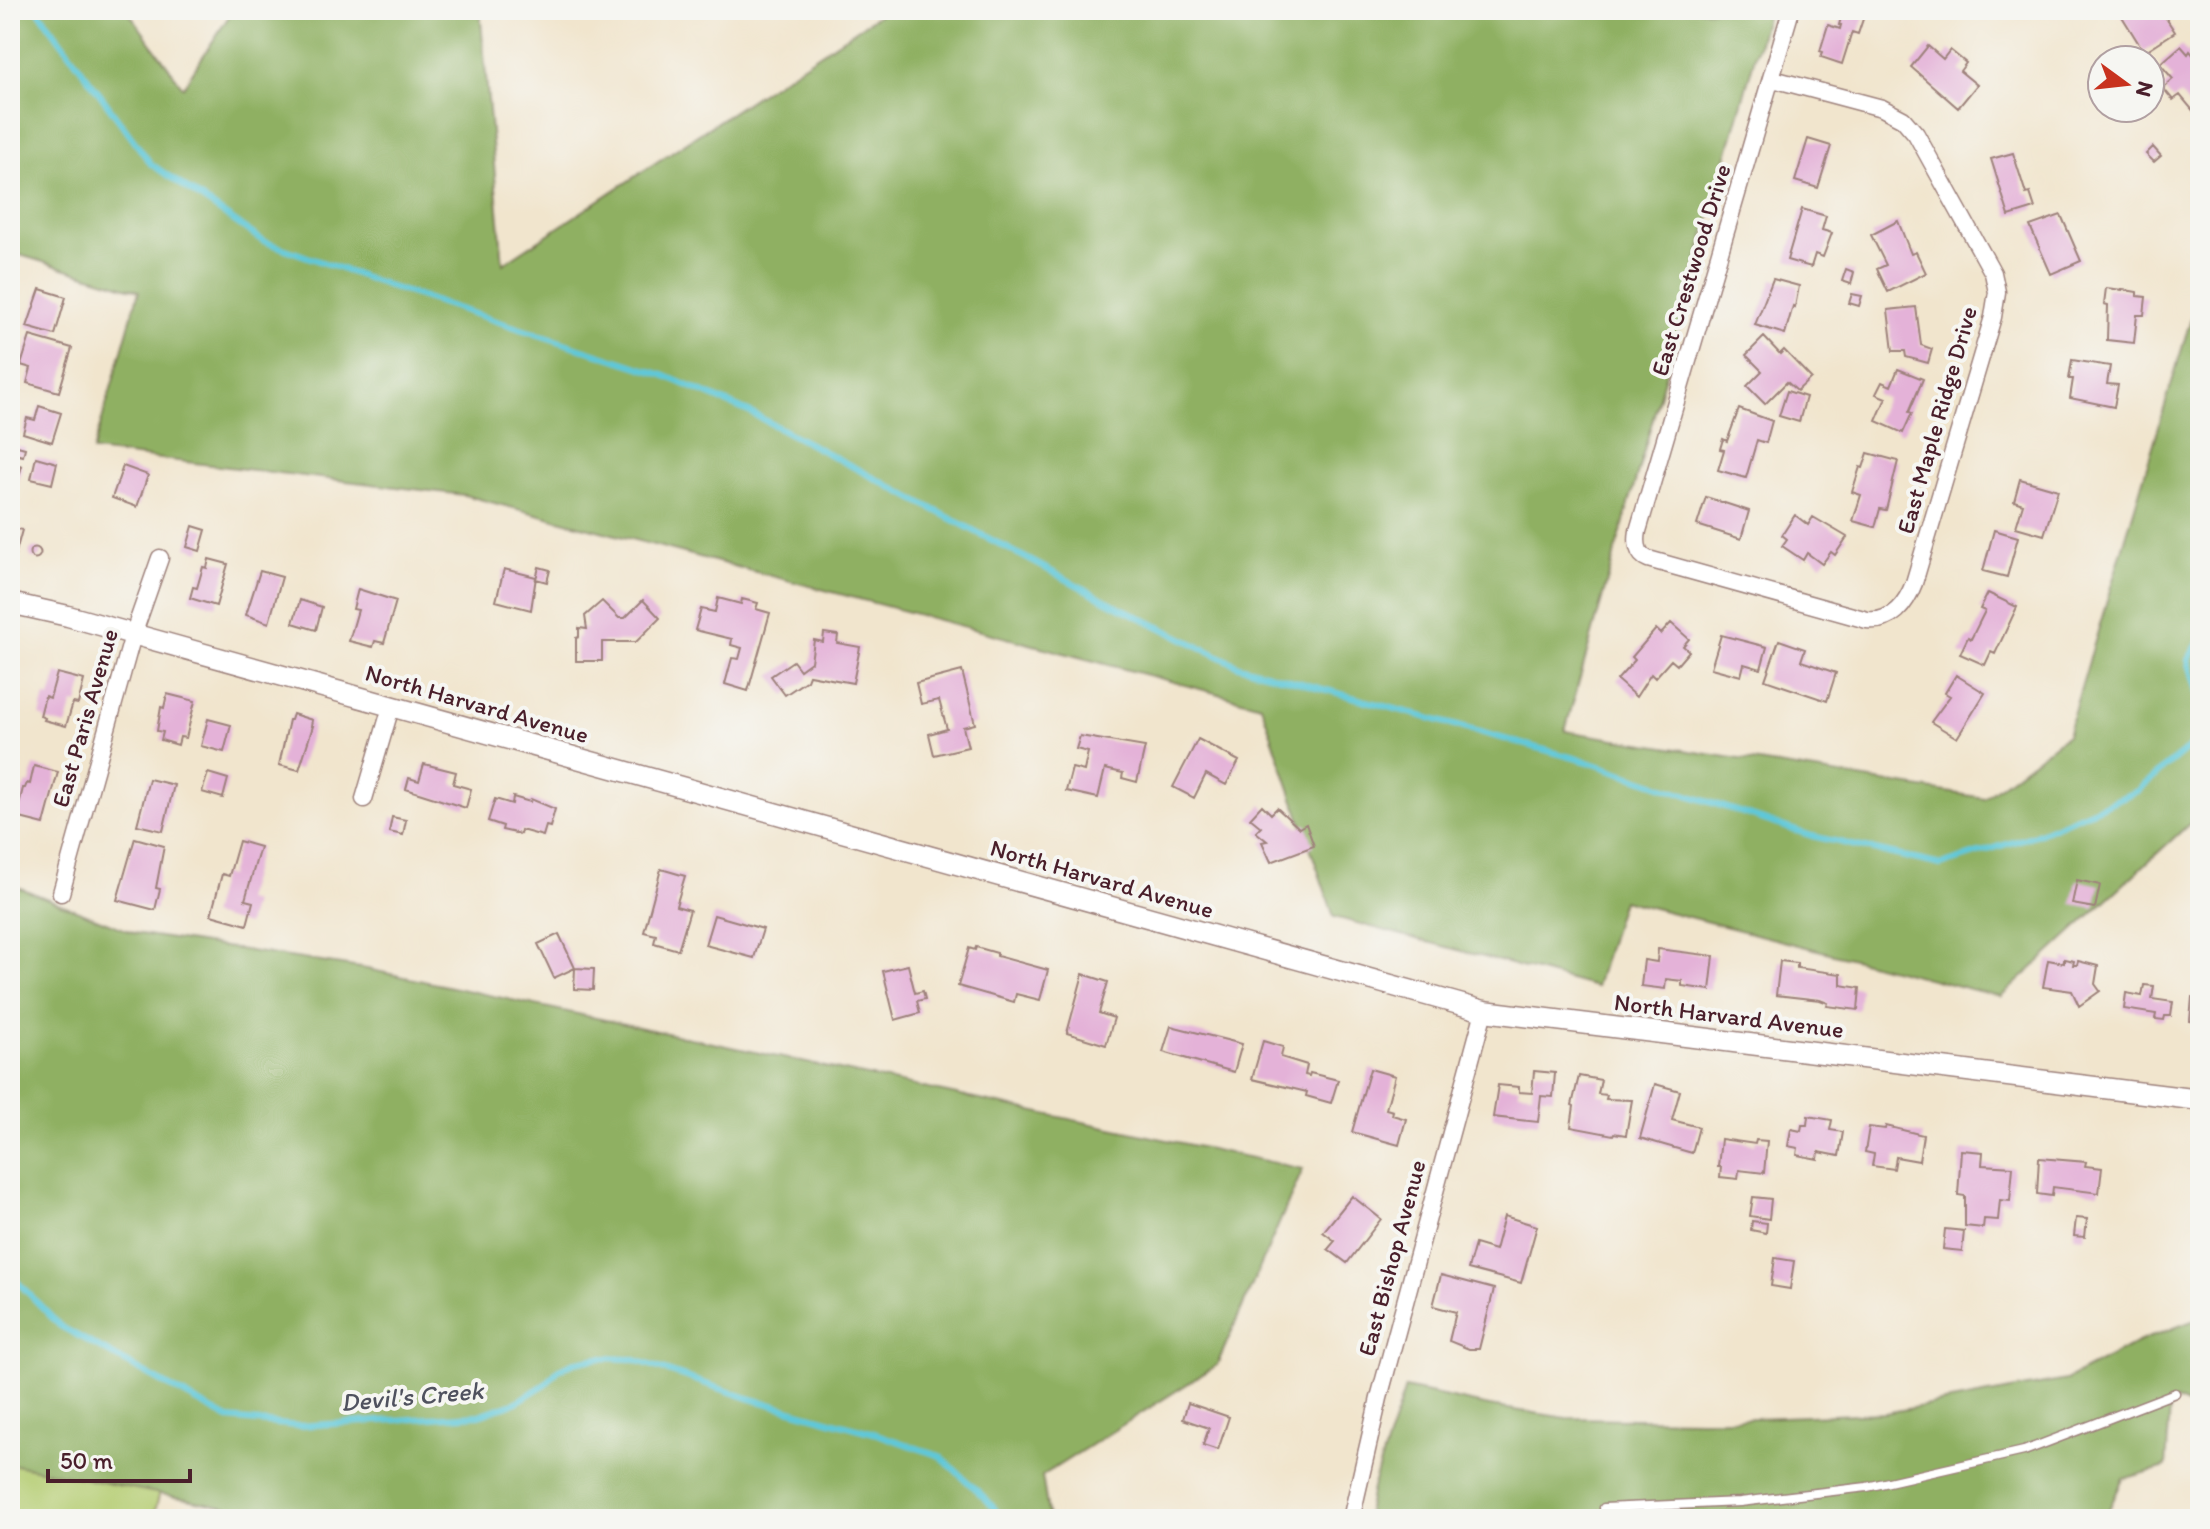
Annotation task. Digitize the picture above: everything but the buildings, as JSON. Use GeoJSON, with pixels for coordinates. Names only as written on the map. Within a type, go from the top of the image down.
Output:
{"type":"FeatureCollection","features":[{"type":"Feature","properties":{"kind":"street","name":"East Crestwood Drive"},"geometry":{"type":"LineString","coordinates":[[1637,544],[1637,534],[1791,10]]}},
{"type":"Feature","properties":{"kind":"street","name":"East Maple Ridge Drive"},"geometry":{"type":"LineString","coordinates":[[1637,544],[1640,554],[1648,559],[1838,612],[1874,621],[1892,615],[1905,602],[1914,583],[1988,332],[1997,298],[1993,273],[1912,127],[1882,108],[1773,79]]}},
{"type":"Feature","properties":{"kind":"street","name":"East Paris Avenue"},"geometry":{"type":"LineString","coordinates":[[61,893],[133,635],[160,558]]}},
{"type":"Feature","properties":{"kind":"street","name":"North Harvard Avenue"},"geometry":{"type":"LineString","coordinates":[[10,603],[1484,1011],[2200,1100]]}},
{"type":"Feature","properties":{"kind":"street"},"geometry":{"type":"LineString","coordinates":[[364,799],[391,707]]}},
{"type":"Feature","properties":{"kind":"street","name":"East Bishop Avenue"},"geometry":{"type":"LineString","coordinates":[[1351,1519],[1379,1398],[1484,1011]]}},
{"type":"Feature","properties":{"kind":"lane"},"geometry":{"type":"LineString","coordinates":[[1604,1508],[1740,1502],[1867,1487],[2024,1451],[2175,1393]]}},
{"type":"Feature","properties":{"kind":"green space"},"geometry":{"type":"Polygon","coordinates":[[[10,10],[127,10],[183,87],[233,10],[480,10],[503,264],[886,10],[1528,10],[1534,14],[1539,10],[1768,10],[1565,731],[1984,798],[2067,735],[2200,288],[2200,814],[2001,997],[1622,900],[1596,987],[1334,917],[1261,705],[464,495],[93,451],[139,291],[10,252],[10,10]]]}},
{"type":"Feature","properties":{"kind":"green space"},"geometry":{"type":"Polygon","coordinates":[[[10,884],[134,933],[367,969],[1303,1169],[1217,1365],[1042,1476],[1049,1519],[287,1519],[10,1464],[10,884]]]}},
{"type":"Feature","properties":{"kind":"green space"},"geometry":{"type":"Polygon","coordinates":[[[2200,1318],[2200,1425],[2187,1405],[2176,1400],[2170,1408],[2166,1467],[2123,1479],[2108,1511],[2112,1519],[1366,1519],[1372,1488],[1405,1388],[1566,1418],[1701,1420],[1885,1413],[2066,1380],[2138,1342],[2200,1318]]]}},
{"type":"Feature","properties":{"kind":"green space"},"geometry":{"type":"Polygon","coordinates":[[[10,1339],[179,1420],[153,1519],[10,1519],[10,1469],[40,1438],[10,1339]]]}},
{"type":"Feature","properties":{"kind":"waterway"},"geometry":{"type":"LineString","coordinates":[[38,10],[151,164],[263,241],[397,289],[663,375],[751,413],[1113,604],[1239,666],[1585,761],[1812,836],[1941,865],[2035,835],[2137,791],[2192,745],[2200,729]]}},
{"type":"Feature","properties":{"kind":"waterway"},"geometry":{"type":"LineString","coordinates":[[2200,640],[2188,660],[2200,701]]}},
{"type":"Feature","properties":{"kind":"waterway","name":"Devil's Creek"},"geometry":{"type":"LineString","coordinates":[[10,1274],[60,1326],[228,1419],[298,1426],[479,1415],[517,1402],[547,1383],[559,1369],[575,1362],[600,1358],[632,1359],[940,1456],[1003,1519]]}}]}
